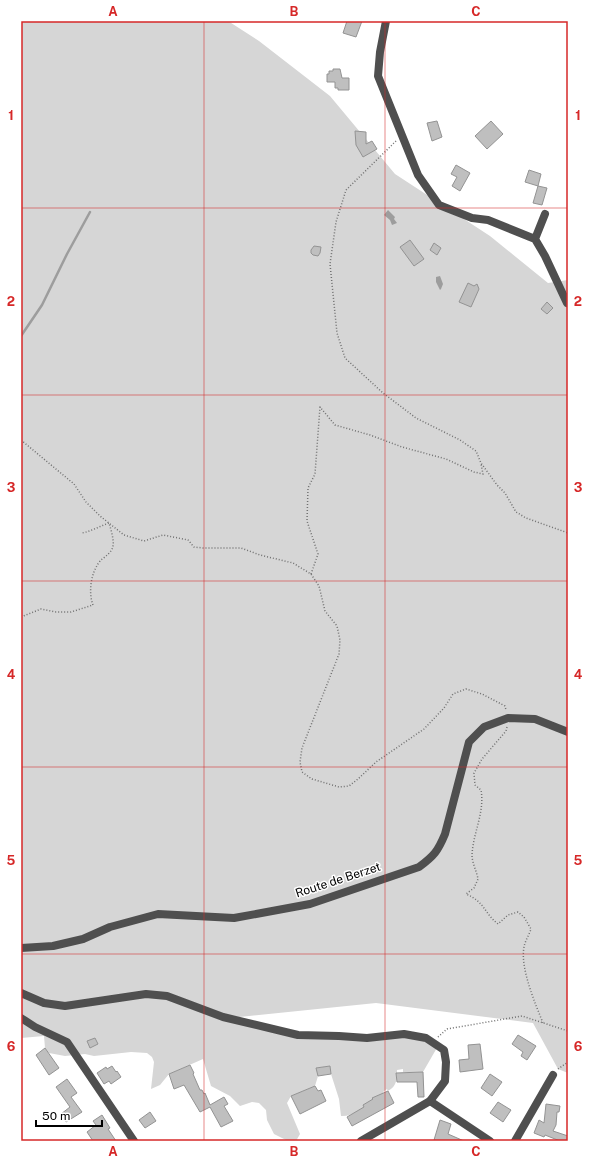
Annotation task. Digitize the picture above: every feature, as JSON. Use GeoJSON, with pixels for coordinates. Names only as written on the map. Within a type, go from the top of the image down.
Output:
{"type":"FeatureCollection","features":[{"type":"Feature","properties":{"kind":"street"},"geometry":{"type":"LineString","coordinates":[[386,21],[380,52],[378,76],[418,175],[439,205],[472,218],[488,220],[535,239],[545,256],[567,303]]}},
{"type":"Feature","properties":{"kind":"street"},"geometry":{"type":"LineString","coordinates":[[535,239],[545,214]]}},
{"type":"Feature","properties":{"kind":"street","name":"Route de Berzet"},"geometry":{"type":"LineString","coordinates":[[21,948],[53,946],[83,939],[110,927],[158,914],[234,918],[310,904],[419,867],[431,858],[439,849],[445,834],[469,742],[484,727],[508,718],[535,719],[568,732]]}},
{"type":"Feature","properties":{"kind":"street"},"geometry":{"type":"LineString","coordinates":[[21,993],[44,1003],[65,1006],[146,994],[167,996],[224,1017],[298,1035],[367,1038],[404,1034],[426,1038],[444,1050],[446,1062],[445,1081],[430,1101],[361,1141]]}},
{"type":"Feature","properties":{"kind":"street"},"geometry":{"type":"LineString","coordinates":[[21,1018],[35,1027],[67,1042],[134,1141]]}},
{"type":"Feature","properties":{"kind":"street"},"geometry":{"type":"LineString","coordinates":[[515,1141],[553,1076]]}},
{"type":"Feature","properties":{"kind":"street"},"geometry":{"type":"LineString","coordinates":[[430,1101],[486,1140]]}},
{"type":"Feature","properties":{"kind":"path"},"geometry":{"type":"LineString","coordinates":[[311,574],[318,554],[307,521],[308,488],[315,474],[320,407],[336,424],[370,435],[402,448],[446,459],[474,472],[483,474],[481,463],[476,451],[460,440],[416,418],[383,393],[345,358],[337,333],[330,264],[336,222],[346,190],[401,135]]}},
{"type":"Feature","properties":{"kind":"path"},"geometry":{"type":"LineString","coordinates":[[21,440],[74,484],[86,502],[109,524],[124,535],[144,542],[163,534],[188,540],[194,546],[203,548],[241,548],[260,556],[293,563],[311,574],[319,586],[325,610],[337,626],[340,640],[339,654],[302,748],[300,762],[302,772],[312,779],[339,787],[349,786],[376,762],[424,729],[444,708],[453,694],[466,689],[482,694],[505,706],[508,718],[506,731],[482,759],[474,773],[475,785],[481,790],[483,799],[472,857],[478,879],[474,888],[466,894],[474,897],[486,908],[492,920],[498,924],[508,916],[518,912],[531,929],[524,946],[525,971],[543,1023]]}},
{"type":"Feature","properties":{"kind":"path"},"geometry":{"type":"LineString","coordinates":[[481,463],[497,485],[505,493],[516,512],[526,518],[568,533]]}},
{"type":"Feature","properties":{"kind":"path"},"geometry":{"type":"LineString","coordinates":[[82,533],[93,531],[100,526],[109,524]]}},
{"type":"Feature","properties":{"kind":"path"},"geometry":{"type":"LineString","coordinates":[[21,617],[41,609],[56,612],[71,612],[93,605],[90,598],[92,581],[100,561],[108,555],[113,546],[109,524]]}},
{"type":"Feature","properties":{"kind":"path"},"geometry":{"type":"LineString","coordinates":[[432,1042],[447,1029],[522,1016],[568,1032]]}},
{"type":"Feature","properties":{"kind":"path"},"geometry":{"type":"LineString","coordinates":[[553,1076],[558,1069],[568,1062]]}},
{"type":"Feature","properties":{"kind":"shaded area"},"geometry":{"type":"Polygon","coordinates":[[[21,21],[228,21],[259,41],[330,96],[395,174],[490,236],[548,283],[568,280],[568,1073],[558,1069],[533,1023],[376,1003],[230,1018],[298,1035],[404,1034],[438,1046],[423,1072],[403,1072],[403,1069],[397,1070],[396,1082],[391,1089],[388,1091],[387,1089],[383,1092],[384,1095],[379,1099],[377,1096],[372,1098],[373,1100],[362,1108],[350,1115],[345,1116],[341,1116],[339,1099],[330,1066],[317,1068],[318,1076],[315,1086],[291,1096],[287,1103],[300,1134],[296,1141],[286,1140],[274,1134],[267,1120],[266,1110],[259,1103],[252,1102],[240,1106],[230,1096],[211,1086],[203,1059],[169,1074],[160,1085],[151,1089],[154,1062],[152,1057],[147,1053],[131,1052],[94,1056],[85,1054],[65,1056],[49,1053],[45,1048],[44,1036],[21,1038],[21,21]]]}},
{"type":"Feature","properties":{"kind":"shaded area"},"geometry":{"type":"Polygon","coordinates":[[[388,210],[395,217],[394,219],[397,223],[392,225],[390,220],[384,215],[388,210]]]}},
{"type":"Feature","properties":{"kind":"shaded area"},"geometry":{"type":"Polygon","coordinates":[[[440,276],[443,284],[440,290],[436,282],[436,277],[440,276]]]}},
{"type":"Feature","properties":{"kind":"building"},"geometry":{"type":"Polygon","coordinates":[[[347,21],[362,21],[356,37],[343,33],[347,21]]]}},
{"type":"Feature","properties":{"kind":"building"},"geometry":{"type":"Polygon","coordinates":[[[333,69],[340,69],[342,78],[349,78],[349,90],[338,90],[338,88],[335,88],[335,82],[327,82],[327,74],[329,74],[329,71],[333,71],[333,69]]]}},
{"type":"Feature","properties":{"kind":"building"},"geometry":{"type":"Polygon","coordinates":[[[437,121],[442,137],[432,141],[427,123],[437,121]]]}},
{"type":"Feature","properties":{"kind":"building"},"geometry":{"type":"Polygon","coordinates":[[[491,121],[503,134],[487,149],[475,136],[491,121]]]}},
{"type":"Feature","properties":{"kind":"building"},"geometry":{"type":"Polygon","coordinates":[[[355,131],[366,132],[366,144],[372,141],[377,149],[363,157],[356,145],[355,131]]]}},
{"type":"Feature","properties":{"kind":"building"},"geometry":{"type":"Polygon","coordinates":[[[456,165],[470,173],[460,191],[452,186],[457,177],[451,174],[456,165]]]}},
{"type":"Feature","properties":{"kind":"building"},"geometry":{"type":"Polygon","coordinates":[[[529,170],[541,174],[538,186],[525,182],[529,170]]]}},
{"type":"Feature","properties":{"kind":"building"},"geometry":{"type":"Polygon","coordinates":[[[538,186],[547,188],[542,205],[533,203],[538,186]]]}},
{"type":"Feature","properties":{"kind":"building"},"geometry":{"type":"Polygon","coordinates":[[[410,240],[424,259],[414,266],[400,247],[410,240]]]}},
{"type":"Feature","properties":{"kind":"building"},"geometry":{"type":"Polygon","coordinates":[[[434,243],[441,248],[437,255],[430,250],[434,243]]]}},
{"type":"Feature","properties":{"kind":"building"},"geometry":{"type":"Polygon","coordinates":[[[314,246],[321,247],[318,256],[311,253],[314,246]]]}},
{"type":"Feature","properties":{"kind":"building"},"geometry":{"type":"Polygon","coordinates":[[[468,283],[474,286],[477,284],[479,289],[471,307],[459,302],[468,283]]]}},
{"type":"Feature","properties":{"kind":"building"},"geometry":{"type":"Polygon","coordinates":[[[547,302],[553,308],[547,314],[541,309],[547,302]]]}},
{"type":"Feature","properties":{"kind":"building"},"geometry":{"type":"Polygon","coordinates":[[[518,1035],[536,1046],[527,1060],[521,1056],[523,1052],[512,1044],[518,1035]]]}},
{"type":"Feature","properties":{"kind":"building"},"geometry":{"type":"Polygon","coordinates":[[[95,1038],[98,1044],[90,1048],[87,1041],[95,1038]]]}},
{"type":"Feature","properties":{"kind":"building"},"geometry":{"type":"Polygon","coordinates":[[[480,1044],[483,1069],[460,1072],[459,1060],[469,1059],[468,1045],[480,1044]]]}},
{"type":"Feature","properties":{"kind":"building"},"geometry":{"type":"Polygon","coordinates":[[[45,1048],[59,1068],[49,1075],[36,1055],[45,1048]]]}},
{"type":"Feature","properties":{"kind":"building"},"geometry":{"type":"Polygon","coordinates":[[[190,1065],[200,1090],[202,1090],[204,1094],[205,1093],[210,1105],[224,1097],[228,1104],[224,1106],[233,1121],[221,1127],[210,1107],[200,1112],[184,1085],[174,1089],[169,1074],[190,1065]]]}},
{"type":"Feature","properties":{"kind":"building"},"geometry":{"type":"Polygon","coordinates":[[[112,1066],[121,1077],[111,1084],[109,1081],[104,1084],[97,1073],[106,1067],[107,1069],[112,1066]]]}},
{"type":"Feature","properties":{"kind":"building"},"geometry":{"type":"Polygon","coordinates":[[[330,1066],[331,1074],[318,1076],[316,1068],[330,1066]]]}},
{"type":"Feature","properties":{"kind":"building"},"geometry":{"type":"Polygon","coordinates":[[[423,1072],[424,1097],[418,1097],[417,1082],[397,1082],[396,1073],[423,1072]]]}},
{"type":"Feature","properties":{"kind":"building"},"geometry":{"type":"Polygon","coordinates":[[[490,1074],[502,1082],[492,1096],[481,1088],[490,1074]]]}},
{"type":"Feature","properties":{"kind":"building"},"geometry":{"type":"Polygon","coordinates":[[[67,1079],[77,1093],[71,1097],[82,1112],[66,1122],[61,1114],[70,1107],[56,1087],[67,1079]]]}},
{"type":"Feature","properties":{"kind":"building"},"geometry":{"type":"Polygon","coordinates":[[[315,1086],[318,1091],[321,1090],[326,1101],[300,1114],[291,1096],[315,1086]]]}},
{"type":"Feature","properties":{"kind":"building"},"geometry":{"type":"Polygon","coordinates":[[[388,1091],[394,1103],[352,1126],[347,1117],[364,1107],[363,1105],[373,1099],[372,1098],[388,1091]]]}},
{"type":"Feature","properties":{"kind":"building"},"geometry":{"type":"Polygon","coordinates":[[[498,1102],[511,1110],[503,1122],[490,1113],[498,1102]]]}},
{"type":"Feature","properties":{"kind":"building"},"geometry":{"type":"Polygon","coordinates":[[[546,1104],[560,1106],[559,1112],[557,1112],[556,1125],[553,1131],[568,1136],[568,1141],[560,1141],[545,1135],[544,1137],[534,1133],[539,1120],[544,1123],[546,1104]]]}},
{"type":"Feature","properties":{"kind":"building"},"geometry":{"type":"Polygon","coordinates":[[[150,1112],[156,1121],[145,1128],[139,1120],[150,1112]]]}},
{"type":"Feature","properties":{"kind":"building"},"geometry":{"type":"Polygon","coordinates":[[[102,1115],[110,1128],[108,1129],[116,1141],[93,1141],[87,1132],[96,1125],[93,1121],[102,1115]]]}},
{"type":"Feature","properties":{"kind":"building"},"geometry":{"type":"Polygon","coordinates":[[[440,1120],[451,1124],[448,1134],[464,1141],[434,1140],[440,1120]]]}},
{"type":"Feature","properties":{"kind":"waterway"},"geometry":{"type":"LineString","coordinates":[[21,336],[42,305],[90,212]]}}]}
